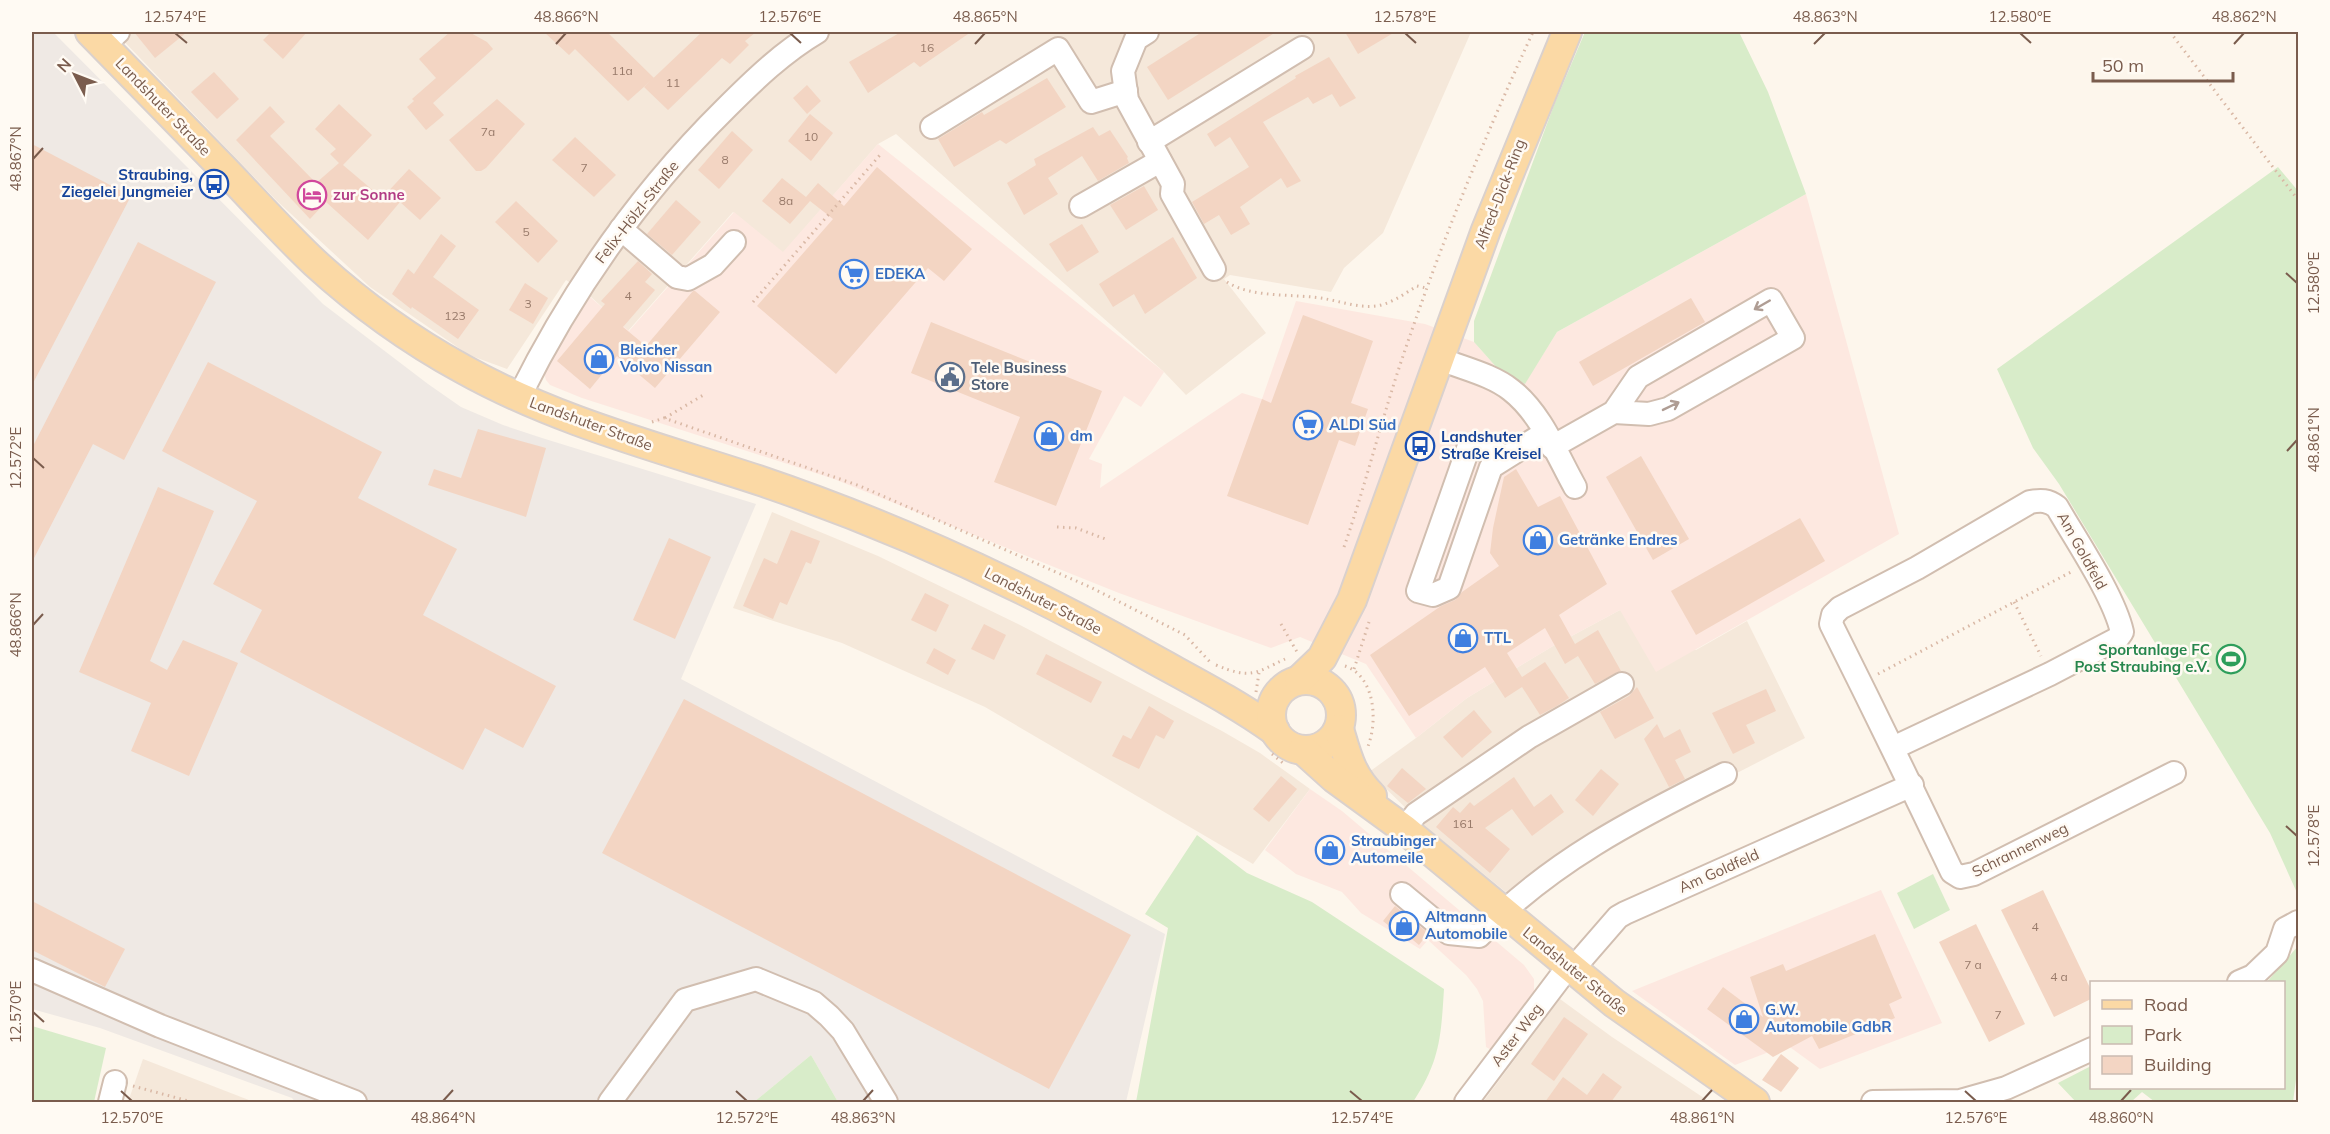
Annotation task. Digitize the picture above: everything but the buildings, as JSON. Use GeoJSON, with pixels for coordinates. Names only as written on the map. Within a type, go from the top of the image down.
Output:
{"type":"FeatureCollection","features":[{"type":"Feature","properties":{"kind":"main road","name":"Alfred-Dick-Ring"},"geometry":{"type":"LineString","coordinates":[[1334,693],[1331,661],[1352,600],[1438,358],[1503,186],[1567,32]]}},
{"type":"Feature","properties":{"kind":"main road","name":"Landshuter Straße"},"geometry":{"type":"LineString","coordinates":[[104,36],[285,234],[315,263],[359,300],[445,358],[501,390],[635,442],[759,481],[923,544],[1027,591],[1253,715],[1275,731]]}},
{"type":"Feature","properties":{"kind":"main road"},"geometry":{"type":"LineString","coordinates":[[1280,681],[1331,661]]}},
{"type":"Feature","properties":{"kind":"main road","name":"Landshuter Straße"},"geometry":{"type":"LineString","coordinates":[[1183,676],[1255,694],[1280,681]]}},
{"type":"Feature","properties":{"kind":"main road"},"geometry":{"type":"LineString","coordinates":[[1280,681],[1318,681],[1334,693],[1341,710],[1339,729],[1333,738],[1314,750],[1292,747],[1282,741],[1271,720],[1271,709],[1280,681]]}},
{"type":"Feature","properties":{"kind":"main road","name":"Landshuter Straße"},"geometry":{"type":"LineString","coordinates":[[1339,729],[1349,765],[1359,783],[1404,829]]}},
{"type":"Feature","properties":{"kind":"main road","name":"Landshuter Straße"},"geometry":{"type":"LineString","coordinates":[[1303,750],[1349,790],[1404,829],[1570,968],[1661,1038],[1755,1102]]}},
{"type":"Feature","properties":{"kind":"street","name":"Felix-Hölzl-Straße"},"geometry":{"type":"LineString","coordinates":[[519,397],[574,298],[621,229],[657,182],[713,121],[767,69],[817,32]]}},
{"type":"Feature","properties":{"kind":"street"},"geometry":{"type":"LineString","coordinates":[[1147,32],[1136,39],[1123,70],[1127,100],[1173,184],[1172,194],[1214,269]]}},
{"type":"Feature","properties":{"kind":"street"},"geometry":{"type":"LineString","coordinates":[[932,127],[1058,48],[1091,102],[1126,91]]}},
{"type":"Feature","properties":{"kind":"street"},"geometry":{"type":"LineString","coordinates":[[1081,206],[1154,151],[1302,48]]}},
{"type":"Feature","properties":{"kind":"street"},"geometry":{"type":"LineString","coordinates":[[621,229],[677,277],[688,279],[713,265],[734,242]]}},
{"type":"Feature","properties":{"kind":"street"},"geometry":{"type":"LineString","coordinates":[[1506,456],[1468,446],[1418,591],[1433,595],[1449,588],[1491,467],[1506,456],[1614,412],[1649,414],[1668,409],[1793,338],[1771,300],[1638,377],[1614,412]]}},
{"type":"Feature","properties":{"kind":"street"},"geometry":{"type":"LineString","coordinates":[[1438,358],[1493,379],[1510,389],[1528,406],[1575,487]]}},
{"type":"Feature","properties":{"kind":"street","name":"Am Goldfeld"},"geometry":{"type":"LineString","coordinates":[[1570,968],[1618,917],[1625,913],[1912,785],[1893,748],[1860,683],[1831,624],[1833,615],[1840,608],[1917,568],[2030,502],[2040,500],[2050,502],[2057,507],[2089,562],[2119,618],[2122,632],[2117,639],[2049,674],[1893,748]]}},
{"type":"Feature","properties":{"kind":"street"},"geometry":{"type":"LineString","coordinates":[[1404,829],[1416,814],[1529,736],[1622,684]]}},
{"type":"Feature","properties":{"kind":"street","name":"Schrannenweg"},"geometry":{"type":"LineString","coordinates":[[1912,785],[1952,872],[1960,877],[1974,874],[2174,773]]}},
{"type":"Feature","properties":{"kind":"street"},"geometry":{"type":"LineString","coordinates":[[1402,894],[1449,933],[1479,936],[1502,912],[1560,865],[1645,814],[1725,774]]}},
{"type":"Feature","properties":{"kind":"street"},"geometry":{"type":"LineString","coordinates":[[2241,981],[2253,976],[2277,953],[2285,929],[2298,922]]}},
{"type":"Feature","properties":{"kind":"street","name":"Aster Weg"},"geometry":{"type":"LineString","coordinates":[[1466,1102],[1570,968]]}},
{"type":"Feature","properties":{"kind":"street"},"geometry":{"type":"LineString","coordinates":[[32,970],[160,1026],[355,1102]]}},
{"type":"Feature","properties":{"kind":"street"},"geometry":{"type":"LineString","coordinates":[[610,1102],[685,1000],[756,979],[814,1004],[829,1016],[843,1031],[886,1102]]}},
{"type":"Feature","properties":{"kind":"street"},"geometry":{"type":"LineString","coordinates":[[1873,1102],[1959,1101],[2006,1088],[2090,1049]]}},
{"type":"Feature","properties":{"kind":"path"},"geometry":{"type":"LineString","coordinates":[[1342,554],[1389,398],[1426,288],[1461,195],[1533,32]]}},
{"type":"Feature","properties":{"kind":"path"},"geometry":{"type":"LineString","coordinates":[[2170,32],[2298,200]]}},
{"type":"Feature","properties":{"kind":"path"},"geometry":{"type":"LineString","coordinates":[[753,302],[880,155]]}},
{"type":"Feature","properties":{"kind":"path"},"geometry":{"type":"LineString","coordinates":[[1214,269],[1223,280],[1235,288],[1325,298],[1363,307],[1379,306],[1392,301],[1417,286],[1426,288]]}},
{"type":"Feature","properties":{"kind":"path"},"geometry":{"type":"LineString","coordinates":[[664,418],[705,394]]}},
{"type":"Feature","properties":{"kind":"path"},"geometry":{"type":"LineString","coordinates":[[1057,527],[1076,528],[1108,540]]}},
{"type":"Feature","properties":{"kind":"path"},"geometry":{"type":"LineString","coordinates":[[1860,683],[2089,562]]}},
{"type":"Feature","properties":{"kind":"path"},"geometry":{"type":"LineString","coordinates":[[2014,602],[2049,674]]}},
{"type":"Feature","properties":{"kind":"path"},"geometry":{"type":"LineString","coordinates":[[1281,624],[1295,647]]}},
{"type":"Feature","properties":{"kind":"path"},"geometry":{"type":"LineString","coordinates":[[1280,681],[1297,654],[1306,652],[1354,669],[1365,684],[1374,704],[1374,731],[1361,758],[1349,765]]}},
{"type":"Feature","properties":{"kind":"path"},"geometry":{"type":"LineString","coordinates":[[113,1092],[192,1102]]}},
{"type":"Feature","properties":{"kind":"shaded area"},"geometry":{"type":"Polygon","coordinates":[[[32,32],[53,32],[323,304],[461,407],[542,438],[756,504],[681,679],[1165,934],[1126,1102],[838,1102],[811,1055],[754,1102],[295,1102],[292,1098],[100,1028],[32,1009],[32,32]]]}},
{"type":"Feature","properties":{"kind":"shaded area"},"geometry":{"type":"Polygon","coordinates":[[[115,32],[1471,32],[1383,233],[1344,268],[1331,292],[1230,275],[1224,279],[1266,333],[1186,395],[1164,372],[896,134],[878,144],[783,253],[733,212],[628,331],[590,296],[566,280],[507,369],[469,355],[370,287],[277,201],[115,32]]]}},
{"type":"Feature","properties":{"kind":"shaded area"},"geometry":{"type":"Polygon","coordinates":[[[878,144],[1164,372],[1141,407],[1124,396],[1089,459],[1102,464],[1100,488],[1242,393],[1262,399],[1296,301],[1425,324],[1474,342],[1498,369],[1525,383],[1557,332],[1806,194],[1899,534],[1656,672],[1620,610],[1553,646],[1467,698],[1416,738],[1366,664],[1300,637],[1271,648],[1119,593],[834,479],[582,398],[550,385],[546,380],[544,373],[546,366],[589,296],[629,331],[734,212],[783,252],[878,144]]]}},
{"type":"Feature","properties":{"kind":"shaded area"},"geometry":{"type":"Polygon","coordinates":[[[772,512],[878,556],[1020,625],[1222,731],[1260,753],[1310,789],[1253,864],[985,707],[842,643],[733,608],[772,512]]]}},
{"type":"Feature","properties":{"kind":"shaded area"},"geometry":{"type":"Polygon","coordinates":[[[1620,610],[1696,650],[1747,621],[1805,738],[1702,791],[1524,901],[1507,893],[1422,824],[1369,772],[1467,698],[1553,646],[1620,610]]]}},
{"type":"Feature","properties":{"kind":"shaded area"},"geometry":{"type":"Polygon","coordinates":[[[1310,789],[1342,811],[1524,965],[1534,979],[1534,992],[1529,1003],[1493,1051],[1486,1047],[1483,1001],[1477,989],[1466,975],[1428,940],[1420,949],[1361,913],[1342,892],[1296,874],[1265,850],[1310,789]]]}},
{"type":"Feature","properties":{"kind":"shaded area"},"geometry":{"type":"Polygon","coordinates":[[[1881,890],[1942,1023],[1820,1069],[1787,1045],[1735,1065],[1632,991],[1881,890]]]}},
{"type":"Feature","properties":{"kind":"shaded area"},"geometry":{"type":"Polygon","coordinates":[[[1560,999],[1612,1037],[1710,1102],[1483,1102],[1560,999]]]}},
{"type":"Feature","properties":{"kind":"shaded area"},"geometry":{"type":"Polygon","coordinates":[[[143,1059],[254,1102],[128,1102],[143,1059]]]}},
{"type":"Feature","properties":{"kind":"green space"},"geometry":{"type":"Polygon","coordinates":[[[1585,32],[1739,32],[1768,92],[1806,194],[1557,332],[1525,384],[1498,369],[1474,342],[1474,321],[1554,105],[1585,32]]]}},
{"type":"Feature","properties":{"kind":"green space","name":"Sportanlage FC Post Straubing e.V."},"geometry":{"type":"Polygon","coordinates":[[[2278,167],[2298,191],[2298,895],[2270,833],[2059,484],[2033,448],[1997,369],[2278,167]]]}},
{"type":"Feature","properties":{"kind":"green space"},"geometry":{"type":"Polygon","coordinates":[[[1197,835],[1247,873],[1312,902],[1444,989],[1438,1048],[1429,1074],[1413,1102],[1136,1102],[1168,928],[1145,914],[1197,835]]]}},
{"type":"Feature","properties":{"kind":"green space"},"geometry":{"type":"Polygon","coordinates":[[[1933,874],[1950,910],[1914,929],[1897,893],[1933,874]]]}},
{"type":"Feature","properties":{"kind":"green space"},"geometry":{"type":"Polygon","coordinates":[[[2298,946],[2298,1064],[2293,1102],[2155,1102],[2142,1092],[2131,1102],[2076,1102],[2058,1083],[2090,1067],[2090,1089],[2285,1089],[2285,981],[2268,981],[2298,946]]]}},
{"type":"Feature","properties":{"kind":"green space"},"geometry":{"type":"Polygon","coordinates":[[[32,1026],[106,1048],[94,1102],[32,1102],[32,1026]]]}},
{"type":"Feature","properties":{"kind":"green space"},"geometry":{"type":"Polygon","coordinates":[[[811,1055],[838,1102],[754,1102],[811,1055]]]}},
{"type":"Feature","properties":{"kind":"place","name":"Straubing, Ziegelei Jungmeier"},"geometry":{"type":"Point","coordinates":[214,184]}},
{"type":"Feature","properties":{"kind":"place","name":"zur Sonne"},"geometry":{"type":"Point","coordinates":[312,195]}},
{"type":"Feature","properties":{"kind":"place","name":"EDEKA"},"geometry":{"type":"Point","coordinates":[854,274]}},
{"type":"Feature","properties":{"kind":"place","name":"Bleicher Volvo Nissan"},"geometry":{"type":"Point","coordinates":[599,359]}},
{"type":"Feature","properties":{"kind":"place","name":"Tele Business Store"},"geometry":{"type":"Point","coordinates":[950,377]}},
{"type":"Feature","properties":{"kind":"place","name":"ALDI Süd"},"geometry":{"type":"Point","coordinates":[1308,425]}},
{"type":"Feature","properties":{"kind":"place","name":"dm"},"geometry":{"type":"Point","coordinates":[1049,436]}},
{"type":"Feature","properties":{"kind":"place","name":"Landshuter Straße Kreisel"},"geometry":{"type":"Point","coordinates":[1420,446]}},
{"type":"Feature","properties":{"kind":"place","name":"Getränke Endres"},"geometry":{"type":"Point","coordinates":[1538,540]}},
{"type":"Feature","properties":{"kind":"place","name":"TTL"},"geometry":{"type":"Point","coordinates":[1463,638]}},
{"type":"Feature","properties":{"kind":"place","name":"Sportanlage FC Post Straubing e.V."},"geometry":{"type":"Point","coordinates":[2231,659]}},
{"type":"Feature","properties":{"kind":"place","name":"Straubinger Automeile"},"geometry":{"type":"Point","coordinates":[1330,850]}},
{"type":"Feature","properties":{"kind":"place","name":"Altmann Automobile"},"geometry":{"type":"Point","coordinates":[1404,926]}},
{"type":"Feature","properties":{"kind":"place","name":"G.W. Automobile GdbR"},"geometry":{"type":"Point","coordinates":[1744,1019]}}]}
